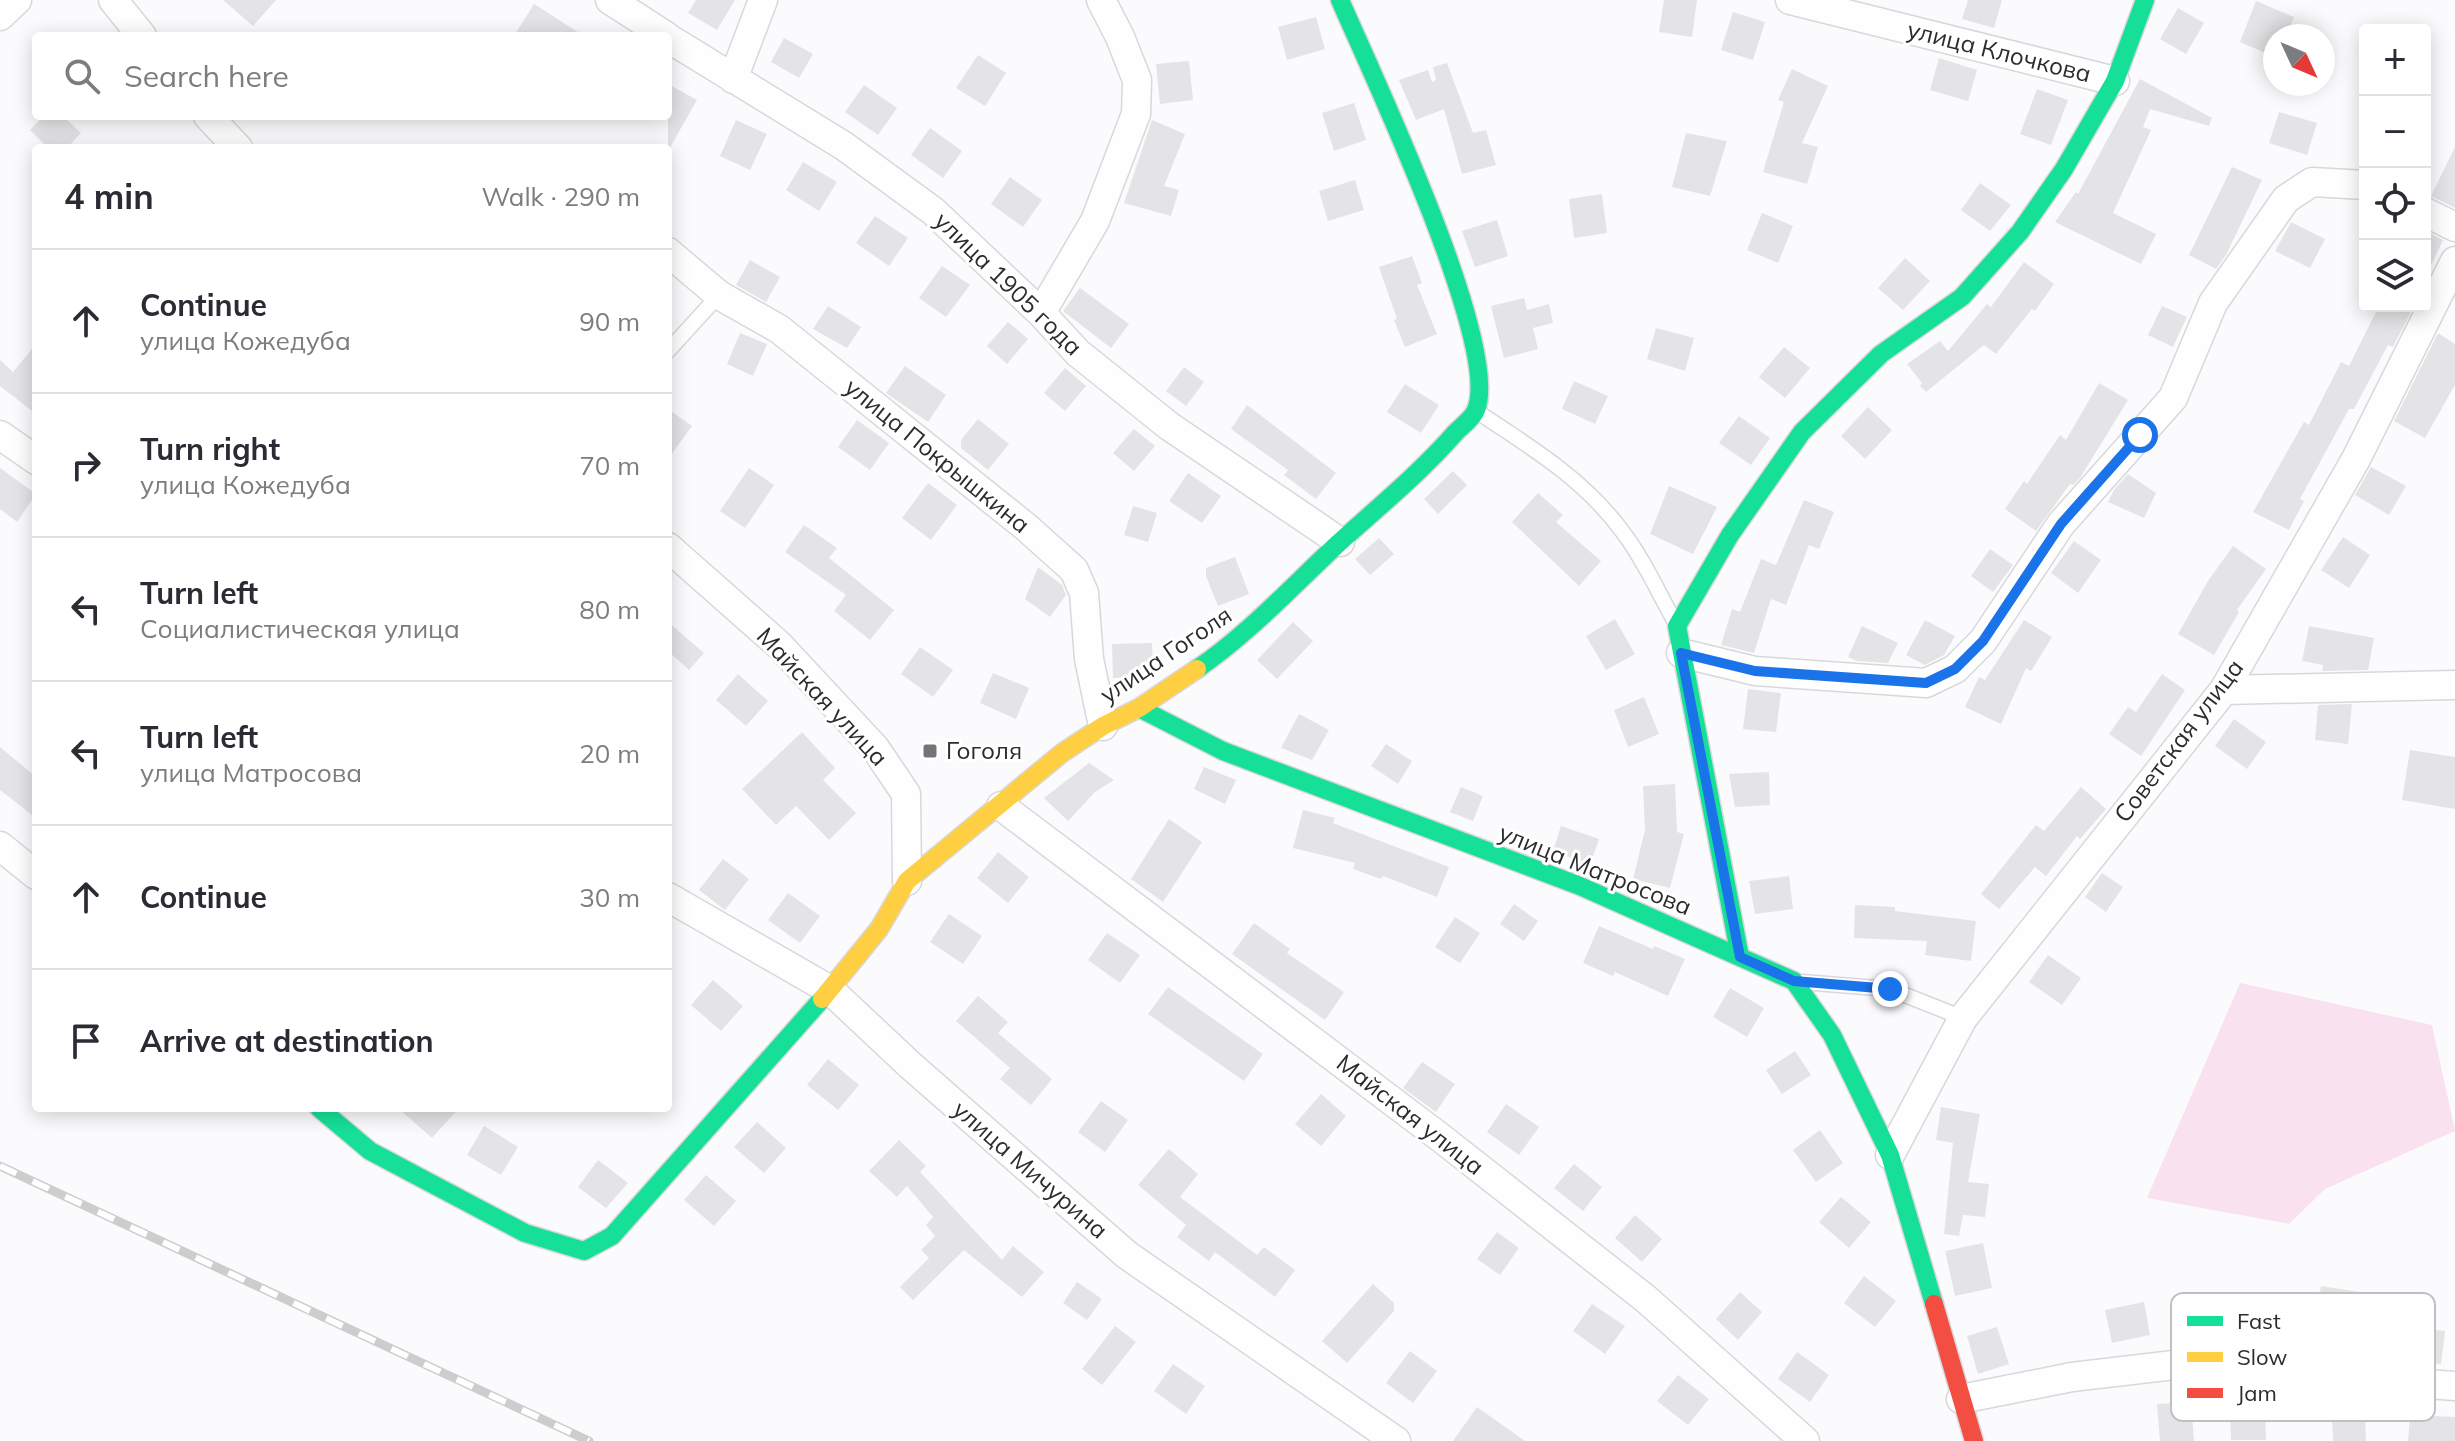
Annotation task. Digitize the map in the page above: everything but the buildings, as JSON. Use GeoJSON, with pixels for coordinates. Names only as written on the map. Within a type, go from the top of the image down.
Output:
{"type":"FeatureCollection","features":[{"type":"Feature","properties":{"kind":"street"},"geometry":{"type":"LineString","coordinates":[[0,16],[17,0]]}},
{"type":"Feature","properties":{"kind":"street"},"geometry":{"type":"LineString","coordinates":[[113,0],[139,32]]}},
{"type":"Feature","properties":{"kind":"street","name":"улица 1905 года"},"geometry":{"type":"LineString","coordinates":[[610,0],[659,32]]}},
{"type":"Feature","properties":{"kind":"street"},"geometry":{"type":"LineString","coordinates":[[733,79],[763,0]]}},
{"type":"Feature","properties":{"kind":"street"},"geometry":{"type":"LineString","coordinates":[[1041,313],[1095,221],[1136,114],[1137,80],[1101,0]]}},
{"type":"Feature","properties":{"kind":"street"},"geometry":{"type":"LineString","coordinates":[[1340,0],[1433,217],[1456,283],[1476,354],[1480,384],[1476,411]]}},
{"type":"Feature","properties":{"kind":"street","name":"улица Клочкова"},"geometry":{"type":"LineString","coordinates":[[1790,0],[2115,81]]}},
{"type":"Feature","properties":{"kind":"street"},"geometry":{"type":"LineString","coordinates":[[1740,957],[1679,639],[1730,535],[1802,432],[1881,354],[1962,297],[2020,232],[2064,169],[2115,81],[2145,0]]}},
{"type":"Feature","properties":{"kind":"street","name":"улица 1905 года"},"geometry":{"type":"LineString","coordinates":[[672,40],[844,146],[933,211],[1041,313],[1078,353],[1169,426],[1340,542]]}},
{"type":"Feature","properties":{"kind":"street"},"geometry":{"type":"LineString","coordinates":[[212,120],[234,144]]}},
{"type":"Feature","properties":{"kind":"street"},"geometry":{"type":"LineString","coordinates":[[1679,639],[1755,671],[1926,683],[1955,669],[1983,641],[2061,524],[2173,398],[2213,303],[2286,199],[2312,182],[2359,185]]}},
{"type":"Feature","properties":{"kind":"street"},"geometry":{"type":"LineString","coordinates":[[2431,215],[2455,227]]}},
{"type":"Feature","properties":{"kind":"street","name":"улица Покрышкина"},"geometry":{"type":"LineString","coordinates":[[672,255],[719,295],[779,329],[1026,527],[1074,570],[1084,593],[1089,659],[1103,726]]}},
{"type":"Feature","properties":{"kind":"street","name":"Советская улица"},"geometry":{"type":"LineString","coordinates":[[1890,1155],[1963,1018],[2224,690],[2356,459],[2455,261]]}},
{"type":"Feature","properties":{"kind":"street","name":"улица Гоголя"},"geometry":{"type":"LineString","coordinates":[[324,1112],[370,1151],[525,1233],[584,1251],[612,1236],[830,990],[879,929],[907,881],[1062,753],[1103,726],[1139,708],[1231,646],[1340,542],[1424,468],[1476,411]]}},
{"type":"Feature","properties":{"kind":"street"},"geometry":{"type":"LineString","coordinates":[[0,435],[32,457]]}},
{"type":"Feature","properties":{"kind":"street","name":"Майская улица"},"geometry":{"type":"LineString","coordinates":[[672,551],[779,645],[875,748],[906,794],[907,881]]}},
{"type":"Feature","properties":{"kind":"street"},"geometry":{"type":"LineString","coordinates":[[2224,690],[2455,685]]}},
{"type":"Feature","properties":{"kind":"street","name":"улица Матросова"},"geometry":{"type":"LineString","coordinates":[[1139,708],[1223,751],[1580,886],[1794,981]]}},
{"type":"Feature","properties":{"kind":"street","name":"Майская улица"},"geometry":{"type":"LineString","coordinates":[[1001,806],[1405,1110],[1646,1299],[1805,1441]]}},
{"type":"Feature","properties":{"kind":"street"},"geometry":{"type":"LineString","coordinates":[[0,846],[32,872]]}},
{"type":"Feature","properties":{"kind":"street","name":"улица Мичурина"},"geometry":{"type":"LineString","coordinates":[[672,899],[830,990],[910,1065],[1127,1255],[1396,1441]]}},
{"type":"Feature","properties":{"kind":"street"},"geometry":{"type":"LineString","coordinates":[[1794,981],[1832,1035],[1890,1155],[1974,1441]]}},
{"type":"Feature","properties":{"kind":"street"},"geometry":{"type":"LineString","coordinates":[[1961,1399],[2072,1377],[2171,1365]]}},
{"type":"Feature","properties":{"kind":"street"},"geometry":{"type":"LineString","coordinates":[[2435,1385],[2455,1386]]}},
{"type":"Feature","properties":{"kind":"lane"},"geometry":{"type":"LineString","coordinates":[[672,347],[719,295]]}},
{"type":"Feature","properties":{"kind":"lane"},"geometry":{"type":"LineString","coordinates":[[1476,411],[1583,486],[1623,532],[1679,639]]}},
{"type":"Feature","properties":{"kind":"lane"},"geometry":{"type":"LineString","coordinates":[[1794,981],[1890,989],[1963,1018]]}},
{"type":"Feature","properties":{"kind":"shaded area"},"geometry":{"type":"Polygon","coordinates":[[[2240,983],[2432,1025],[2455,1131],[2325,1189],[2289,1224],[2147,1198],[2240,983]]]}},
{"type":"Feature","properties":{"kind":"railway"},"geometry":{"type":"LineString","coordinates":[[0,1166],[589,1441]]}},
{"type":"Feature","properties":{"kind":"traffic: fast"},"geometry":{"type":"LineString","coordinates":[[1197,669],[1254,624],[1429,461],[1476,410],[1479,377],[1470,329],[1453,271],[1404,144],[1340,0]]}},
{"type":"Feature","properties":{"kind":"traffic: fast"},"geometry":{"type":"LineString","coordinates":[[1740,957],[1677,626],[1730,535],[1802,432],[1881,354],[1962,297],[2020,232],[2064,169],[2115,81],[2145,0]]}},
{"type":"Feature","properties":{"kind":"traffic: fast"},"geometry":{"type":"LineString","coordinates":[[1139,708],[1223,751],[1580,886],[1794,981],[1832,1035],[1890,1155],[1934,1304]]}},
{"type":"Feature","properties":{"kind":"traffic: fast"},"geometry":{"type":"LineString","coordinates":[[324,1112],[370,1151],[525,1233],[584,1251],[612,1236],[822,999]]}},
{"type":"Feature","properties":{"kind":"traffic: slow"},"geometry":{"type":"LineString","coordinates":[[822,999],[879,929],[907,881],[1062,753],[1103,726],[1139,708],[1197,669]]}},
{"type":"Feature","properties":{"kind":"traffic: jam"},"geometry":{"type":"LineString","coordinates":[[1934,1304],[1974,1441]]}},
{"type":"Feature","properties":{"kind":"place","name":"Гоголя"},"geometry":{"type":"Point","coordinates":[930,751]}},
{"type":"Feature","properties":{"kind":"route"},"geometry":{"type":"LineString","coordinates":[[1890,989],[1794,981],[1740,957],[1681,653],[1755,671],[1926,683],[1955,669],[1983,641],[2061,524],[2140,435]]}}]}
